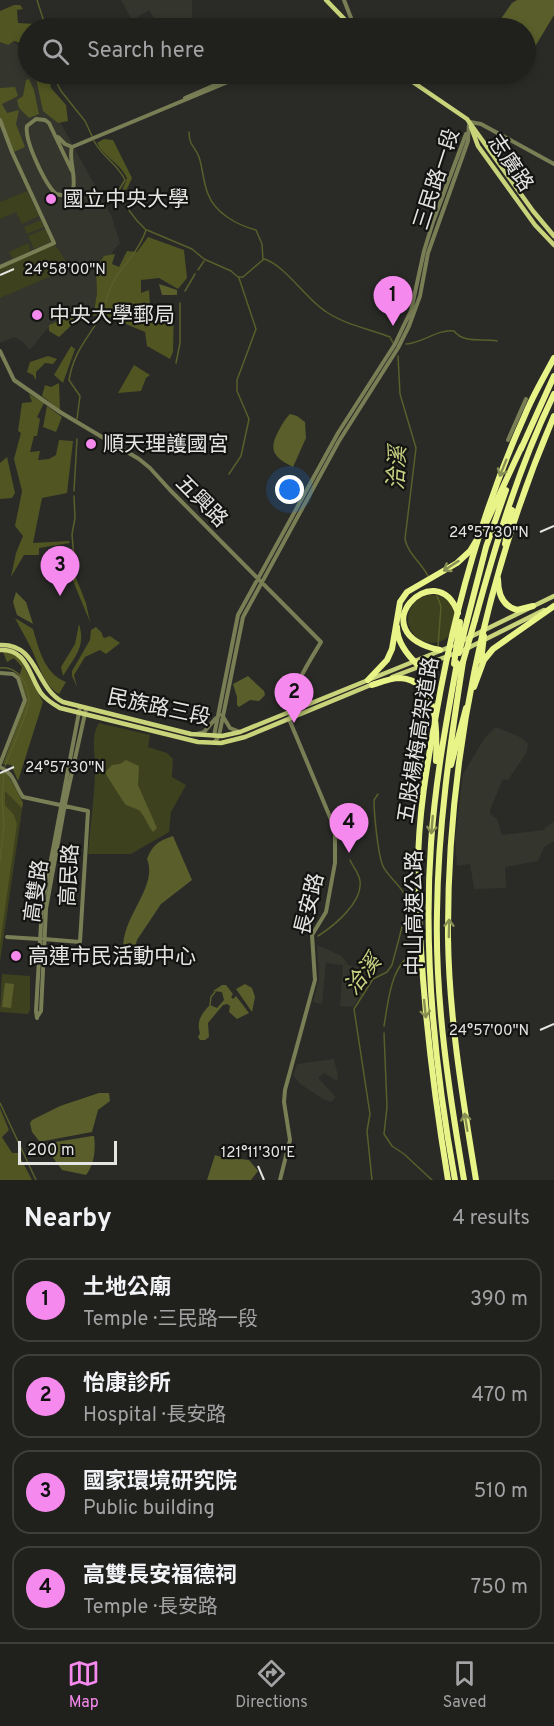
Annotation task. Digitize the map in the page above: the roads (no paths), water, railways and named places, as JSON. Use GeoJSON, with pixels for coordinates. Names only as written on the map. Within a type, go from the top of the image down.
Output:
{"type":"FeatureCollection","features":[{"type":"Feature","properties":{"kind":"highway","name":"五股楊梅高架道路"},"geometry":{"type":"LineString","coordinates":[[448,1180],[436,1105],[422,980],[418,866],[425,776],[451,636],[483,525],[525,414],[554,358]]}},
{"type":"Feature","properties":{"kind":"highway"},"geometry":{"type":"LineString","coordinates":[[370,682],[387,660],[392,649],[400,603],[407,591],[418,583],[448,569],[470,551],[488,523],[554,376]]}},
{"type":"Feature","properties":{"kind":"highway","name":"中山高速公路"},"geometry":{"type":"LineString","coordinates":[[455,1180],[439,1072],[430,982],[430,846],[441,746],[458,663],[475,620],[493,556],[525,460],[554,394]]}},
{"type":"Feature","properties":{"kind":"highway"},"geometry":{"type":"LineString","coordinates":[[476,1180],[454,1031],[448,939],[450,868],[458,774],[482,635],[497,577],[527,482],[554,416]]}},
{"type":"Feature","properties":{"kind":"highway"},"geometry":{"type":"LineString","coordinates":[[458,663],[463,622],[486,547],[522,446]]}},
{"type":"Feature","properties":{"kind":"highway"},"geometry":{"type":"LineString","coordinates":[[444,800],[456,741],[479,672],[484,631],[525,460]]}},
{"type":"Feature","properties":{"kind":"highway"},"geometry":{"type":"LineString","coordinates":[[499,572],[499,591],[506,605],[517,610],[533,606]]}},
{"type":"Feature","properties":{"kind":"highway"},"geometry":{"type":"LineString","coordinates":[[440,650],[416,643],[409,637],[403,619],[404,610],[409,602],[424,592],[441,593],[455,605],[463,622]]}},
{"type":"Feature","properties":{"kind":"highway"},"geometry":{"type":"LineString","coordinates":[[479,672],[493,649],[554,605]]}},
{"type":"Feature","properties":{"kind":"highway"},"geometry":{"type":"LineString","coordinates":[[397,615],[396,632],[399,640],[420,667]]}},
{"type":"Feature","properties":{"kind":"highway","name":"中山高速公路"},"geometry":{"type":"LineString","coordinates":[[458,663],[438,850],[436,913],[438,978],[448,1076],[464,1180]]}},
{"type":"Feature","properties":{"kind":"highway"},"geometry":{"type":"LineString","coordinates":[[370,682],[399,678],[408,680],[420,687],[430,701],[436,720],[435,800]]}},
{"type":"Feature","properties":{"kind":"main road"},"geometry":{"type":"LineString","coordinates":[[326,0],[341,18]]}},
{"type":"Feature","properties":{"kind":"main road"},"geometry":{"type":"LineString","coordinates":[[415,84],[469,122]]}},
{"type":"Feature","properties":{"kind":"main road","name":"志廣路"},"geometry":{"type":"LineString","coordinates":[[469,122],[478,146],[531,220],[554,245]]}},
{"type":"Feature","properties":{"kind":"main road","name":"志廣路"},"geometry":{"type":"LineString","coordinates":[[469,122],[533,212],[554,236]]}},
{"type":"Feature","properties":{"kind":"main road","name":"民族路三段"},"geometry":{"type":"LineString","coordinates":[[0,645],[9,645],[23,651],[32,660],[49,692],[82,711],[187,740],[214,743],[245,737],[289,719],[414,661],[466,640],[554,596]]}},
{"type":"Feature","properties":{"kind":"main road","name":"民族路三段"},"geometry":{"type":"LineString","coordinates":[[0,650],[15,652],[23,659],[40,690],[51,702],[66,710],[82,711],[191,734],[216,736],[240,732],[292,710],[464,650],[554,605]]}},
{"type":"Feature","properties":{"kind":"street"},"geometry":{"type":"LineString","coordinates":[[344,0],[350,18]]}},
{"type":"Feature","properties":{"kind":"street"},"geometry":{"type":"LineString","coordinates":[[138,119],[218,84]]}},
{"type":"Feature","properties":{"kind":"street"},"geometry":{"type":"LineString","coordinates":[[72,171],[50,123],[41,118],[30,122],[26,128],[27,136],[38,165],[53,192],[61,195],[71,191],[75,184],[69,153],[72,147],[223,84]]}},
{"type":"Feature","properties":{"kind":"street"},"geometry":{"type":"LineString","coordinates":[[0,120],[54,243],[0,267]]}},
{"type":"Feature","properties":{"kind":"street"},"geometry":{"type":"LineString","coordinates":[[469,122],[481,124],[554,164]]}},
{"type":"Feature","properties":{"kind":"street","name":"三民路一段"},"geometry":{"type":"LineString","coordinates":[[214,743],[243,617],[260,580],[338,434],[397,346],[415,312],[428,253],[468,141],[469,122]]}},
{"type":"Feature","properties":{"kind":"street","name":"三民路一段"},"geometry":{"type":"LineString","coordinates":[[397,346],[411,311],[424,251],[469,122]]}},
{"type":"Feature","properties":{"kind":"street"},"geometry":{"type":"LineString","coordinates":[[57,136],[72,147]]}},
{"type":"Feature","properties":{"kind":"street"},"geometry":{"type":"LineString","coordinates":[[465,149],[472,145],[478,146]]}},
{"type":"Feature","properties":{"kind":"street","name":"五興路"},"geometry":{"type":"LineString","coordinates":[[0,351],[14,380],[60,412],[120,447],[150,468],[321,642],[298,682],[291,702],[292,710]]}},
{"type":"Feature","properties":{"kind":"street"},"geometry":{"type":"LineString","coordinates":[[508,440],[526,399]]}},
{"type":"Feature","properties":{"kind":"street","name":"三民路一段"},"geometry":{"type":"LineString","coordinates":[[216,736],[217,718],[238,615],[260,580]]}},
{"type":"Feature","properties":{"kind":"street"},"geometry":{"type":"LineString","coordinates":[[0,673],[12,674],[18,678],[25,700],[0,766],[13,777],[23,797],[63,804]]}},
{"type":"Feature","properties":{"kind":"street"},"geometry":{"type":"LineString","coordinates":[[289,719],[292,710]]}},
{"type":"Feature","properties":{"kind":"street","name":"高雙路"},"geometry":{"type":"LineString","coordinates":[[42,939],[37,1018],[40,1011],[42,939],[42,908],[82,711]]}},
{"type":"Feature","properties":{"kind":"street"},"geometry":{"type":"LineString","coordinates":[[222,714],[230,728],[240,732]]}},
{"type":"Feature","properties":{"kind":"street"},"geometry":{"type":"LineString","coordinates":[[191,734],[204,732],[217,718]]}},
{"type":"Feature","properties":{"kind":"street","name":"長安路"},"geometry":{"type":"LineString","coordinates":[[280,1180],[290,1140],[284,1102],[285,1090],[315,980],[312,935],[326,912],[335,863],[334,830],[289,719]]}},
{"type":"Feature","properties":{"kind":"street","name":"高民路"},"geometry":{"type":"LineString","coordinates":[[42,939],[80,942],[88,811],[63,804]]}},
{"type":"Feature","properties":{"kind":"street"},"geometry":{"type":"LineString","coordinates":[[6,937],[42,939]]}},
{"type":"Feature","properties":{"kind":"waterway"},"geometry":{"type":"LineString","coordinates":[[37,0],[43,18]]}},
{"type":"Feature","properties":{"kind":"waterway"},"geometry":{"type":"LineString","coordinates":[[57,84],[85,121],[92,136]]}},
{"type":"Feature","properties":{"kind":"waterway","name":"洽溪"},"geometry":{"type":"LineString","coordinates":[[189,132],[191,143],[199,157],[211,201],[228,217],[256,230],[262,244],[263,260]]}},
{"type":"Feature","properties":{"kind":"waterway"},"geometry":{"type":"LineString","coordinates":[[77,419],[80,396],[69,380],[74,361],[100,317],[113,282],[137,249],[146,230],[130,212],[121,196],[119,190],[125,180],[122,174],[94,141]]}},
{"type":"Feature","properties":{"kind":"waterway","name":"洽溪"},"geometry":{"type":"LineString","coordinates":[[147,230],[192,249],[204,259],[231,271],[238,277],[243,277],[264,259],[272,262],[317,305],[332,316],[390,337],[393,343]]}},
{"type":"Feature","properties":{"kind":"waterway","name":"洽溪"},"geometry":{"type":"LineString","coordinates":[[198,270],[204,261]]}},
{"type":"Feature","properties":{"kind":"waterway","name":"洽溪"},"geometry":{"type":"LineString","coordinates":[[185,291],[195,274]]}},
{"type":"Feature","properties":{"kind":"waterway","name":"洽溪"},"geometry":{"type":"LineString","coordinates":[[229,474],[241,456],[249,419],[237,391],[237,380],[256,329],[239,278]]}},
{"type":"Feature","properties":{"kind":"waterway","name":"洽溪"},"geometry":{"type":"LineString","coordinates":[[176,363],[180,343],[180,303]]}},
{"type":"Feature","properties":{"kind":"waterway"},"geometry":{"type":"LineString","coordinates":[[406,344],[448,331],[454,331],[463,338],[497,341]]}},
{"type":"Feature","properties":{"kind":"waterway","name":"洽溪"},"geometry":{"type":"LineString","coordinates":[[398,356],[400,394],[416,448],[405,539],[409,549],[428,576]]}},
{"type":"Feature","properties":{"kind":"waterway"},"geometry":{"type":"LineString","coordinates":[[74,491],[77,439]]}},
{"type":"Feature","properties":{"kind":"waterway"},"geometry":{"type":"LineString","coordinates":[[74,496],[75,518],[72,534],[75,572]]}},
{"type":"Feature","properties":{"kind":"waterway","name":"洽溪"},"geometry":{"type":"LineString","coordinates":[[437,596],[441,606],[438,647]]}},
{"type":"Feature","properties":{"kind":"waterway","name":"洽溪"},"geometry":{"type":"LineString","coordinates":[[430,696],[435,664]]}},
{"type":"Feature","properties":{"kind":"waterway"},"geometry":{"type":"LineString","coordinates":[[0,668],[12,670],[20,676],[24,681],[29,699],[5,766]]}},
{"type":"Feature","properties":{"kind":"waterway","name":"洽溪"},"geometry":{"type":"LineString","coordinates":[[421,789],[428,705]]}},
{"type":"Feature","properties":{"kind":"waterway"},"geometry":{"type":"LineString","coordinates":[[0,861],[4,825],[2,799],[4,772]]}},
{"type":"Feature","properties":{"kind":"waterway","name":"洽溪"},"geometry":{"type":"LineString","coordinates":[[372,1180],[367,1131],[370,1114],[354,1009],[373,979],[387,972],[392,965],[406,908],[405,897],[387,872],[380,855],[374,806],[374,800],[378,794]]}},
{"type":"Feature","properties":{"kind":"waterway"},"geometry":{"type":"LineString","coordinates":[[318,936],[339,920],[357,897],[360,881],[350,860]]}},
{"type":"Feature","properties":{"kind":"waterway","name":"洽溪"},"geometry":{"type":"LineString","coordinates":[[416,917],[418,942]]}},
{"type":"Feature","properties":{"kind":"waterway","name":"洽溪"},"geometry":{"type":"LineString","coordinates":[[384,1026],[396,972],[409,955],[419,949]]}},
{"type":"Feature","properties":{"kind":"waterway"},"geometry":{"type":"LineString","coordinates":[[210,1005],[211,997],[215,992]]}},
{"type":"Feature","properties":{"kind":"waterway","name":"洽溪"},"geometry":{"type":"LineString","coordinates":[[384,1033],[387,1107],[384,1134],[392,1146],[432,1180]]}},
{"type":"Feature","properties":{"kind":"waterway"},"geometry":{"type":"LineString","coordinates":[[0,1103],[36,1180]]}},
{"type":"Feature","properties":{"kind":"place","name":"國立中央大學"},"geometry":{"type":"Point","coordinates":[51,199]}},
{"type":"Feature","properties":{"kind":"place","name":"中央大學郵局"},"geometry":{"type":"Point","coordinates":[37,315]}},
{"type":"Feature","properties":{"kind":"place","name":"土地公廟"},"geometry":{"type":"Point","coordinates":[393,326]}},
{"type":"Feature","properties":{"kind":"place","name":"順天理護國宮"},"geometry":{"type":"Point","coordinates":[91,444]}},
{"type":"Feature","properties":{"kind":"place","name":"國家環境研究院"},"geometry":{"type":"Point","coordinates":[60,596]}},
{"type":"Feature","properties":{"kind":"place","name":"怡康診所"},"geometry":{"type":"Point","coordinates":[294,723]}},
{"type":"Feature","properties":{"kind":"place","name":"高雙長安福德祠"},"geometry":{"type":"Point","coordinates":[349,853]}},
{"type":"Feature","properties":{"kind":"place","name":"高連市民活動中心"},"geometry":{"type":"Point","coordinates":[16,956]}}]}
